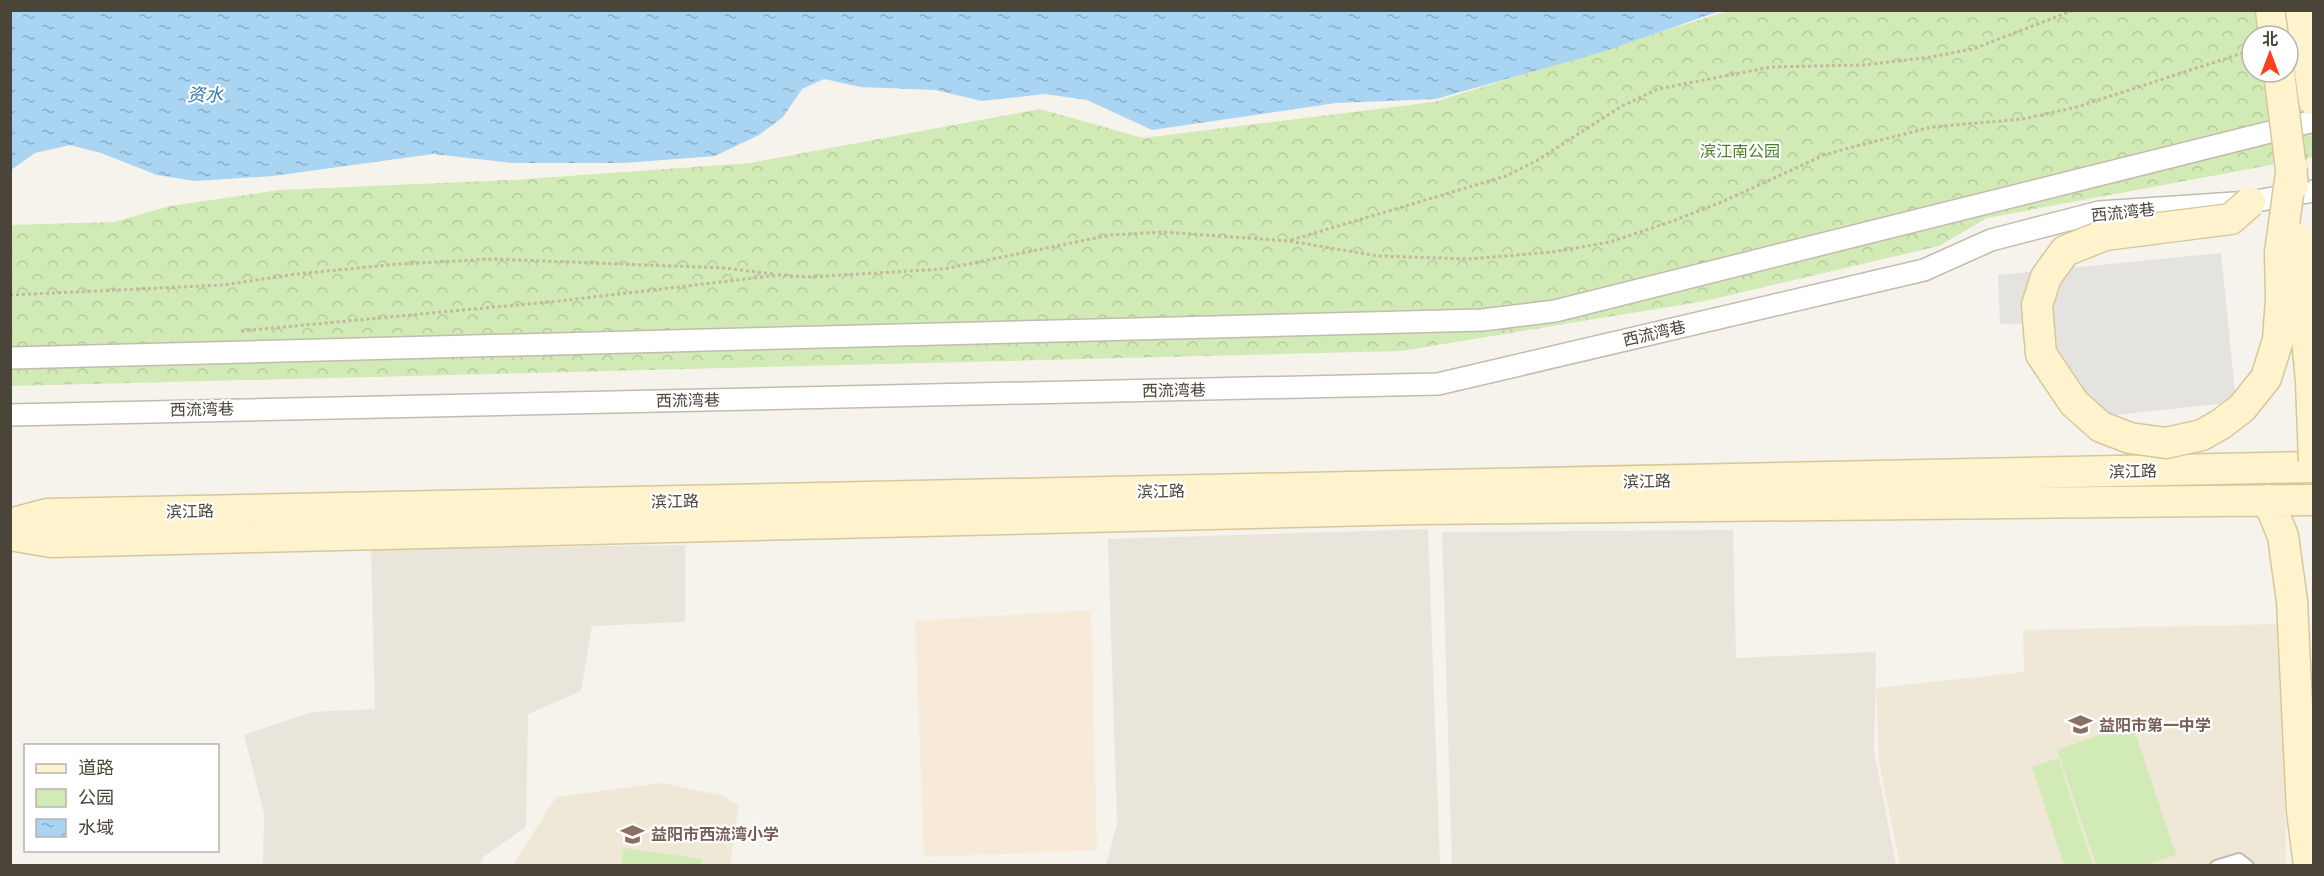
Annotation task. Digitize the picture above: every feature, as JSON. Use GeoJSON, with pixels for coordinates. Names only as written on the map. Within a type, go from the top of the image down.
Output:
{"type":"FeatureCollection","features":[{"type":"Feature","properties":{"kind":"main road"},"geometry":{"type":"LineString","coordinates":[[2301,10],[2313,100]]}},
{"type":"Feature","properties":{"kind":"main road"},"geometry":{"type":"LineString","coordinates":[[2281,84],[2292,166],[2311,381],[2313,461]]}},
{"type":"Feature","properties":{"kind":"main road"},"geometry":{"type":"LineString","coordinates":[[2250,202],[2231,219],[2105,236],[2065,251],[2046,278],[2037,305],[2041,354],[2074,403],[2101,427],[2130,438],[2166,443],[2202,435],[2242,408],[2265,378],[2278,340],[2281,299],[2280,252],[2292,166]]}},
{"type":"Feature","properties":{"kind":"main road","name":"滨江路"},"geometry":{"type":"LineString","coordinates":[[10,524],[47,514],[2313,467]]}},
{"type":"Feature","properties":{"kind":"main road"},"geometry":{"type":"LineString","coordinates":[[2268,500],[2283,536],[2292,601],[2302,811],[2309,866]]}},
{"type":"Feature","properties":{"kind":"main road","name":"滨江路"},"geometry":{"type":"LineString","coordinates":[[10,535],[51,542],[1418,509],[2313,500]]}},
{"type":"Feature","properties":{"kind":"main road"},"geometry":{"type":"LineString","coordinates":[[2292,601],[2301,570],[2313,565]]}},
{"type":"Feature","properties":{"kind":"street"},"geometry":{"type":"LineString","coordinates":[[10,358],[1482,320],[1555,311],[2313,121]]}},
{"type":"Feature","properties":{"kind":"street","name":"西流湾巷"},"geometry":{"type":"LineString","coordinates":[[10,415],[1438,384],[1924,270],[1991,240],[2098,212],[2250,202],[2313,191]]}},
{"type":"Feature","properties":{"kind":"lane"},"geometry":{"type":"LineString","coordinates":[[2217,866],[2240,859],[2248,866]]}},
{"type":"Feature","properties":{"kind":"path"},"geometry":{"type":"LineString","coordinates":[[1289,241],[1506,177],[1536,161],[1622,106],[1658,89],[1772,67],[1864,64],[1931,57],[1973,49],[2074,10]]}},
{"type":"Feature","properties":{"kind":"path"},"geometry":{"type":"LineString","coordinates":[[10,296],[224,285],[296,274],[376,266],[492,259],[723,268],[808,277],[944,269],[1110,235],[1163,232],[1289,241],[1378,256],[1467,259],[1553,252],[1610,242],[1724,201],[1824,156],[1845,149],[1932,127],[2023,119],[2077,107],[2240,54]]}},
{"type":"Feature","properties":{"kind":"path"},"geometry":{"type":"LineString","coordinates":[[238,331],[560,301],[780,275]]}},
{"type":"Feature","properties":{"kind":"shaded area"},"geometry":{"type":"Polygon","coordinates":[[[2221,253],[2236,402],[2096,417],[2040,323],[2000,324],[1998,275],[2221,253]]]}},
{"type":"Feature","properties":{"kind":"shaded area"},"geometry":{"type":"Polygon","coordinates":[[[1428,529],[1440,865],[1106,865],[1117,823],[1108,539],[1428,529]]]}},
{"type":"Feature","properties":{"kind":"shaded area"},"geometry":{"type":"Polygon","coordinates":[[[1733,530],[1736,658],[1876,652],[1874,750],[1896,865],[1452,865],[1442,532],[1733,530]]]}},
{"type":"Feature","properties":{"kind":"shaded area"},"geometry":{"type":"Polygon","coordinates":[[[685,545],[685,622],[592,626],[581,691],[528,714],[526,827],[483,857],[480,865],[263,865],[264,813],[244,735],[312,712],[375,709],[371,549],[685,545]]]}},
{"type":"Feature","properties":{"kind":"shaded area"},"geometry":{"type":"Polygon","coordinates":[[[1091,610],[1097,850],[924,857],[915,621],[1091,610]]]}},
{"type":"Feature","properties":{"kind":"shaded area","name":"益阳市第一中学"},"geometry":{"type":"Polygon","coordinates":[[[2282,624],[2286,865],[1900,865],[1879,763],[1876,688],[2024,672],[2023,630],[2282,624]]]}},
{"type":"Feature","properties":{"kind":"shaded area","name":"益阳市西流湾小学"},"geometry":{"type":"Polygon","coordinates":[[[662,783],[723,796],[739,806],[730,865],[512,866],[556,797],[662,783]]]}},
{"type":"Feature","properties":{"kind":"green space","name":"滨江南公园"},"geometry":{"type":"Polygon","coordinates":[[[1728,11],[2313,11],[2313,157],[1987,218],[1939,246],[1705,301],[1401,351],[11,386],[10,225],[114,222],[170,206],[279,190],[512,180],[750,163],[1040,109],[1143,138],[1434,102],[1728,11]]]}},
{"type":"Feature","properties":{"kind":"green space"},"geometry":{"type":"Polygon","coordinates":[[[2132,724],[2176,855],[2145,865],[2096,865],[2057,750],[2132,724]]]}},
{"type":"Feature","properties":{"kind":"green space"},"geometry":{"type":"Polygon","coordinates":[[[2058,758],[2093,865],[2064,865],[2032,767],[2058,758]]]}},
{"type":"Feature","properties":{"kind":"green space"},"geometry":{"type":"Polygon","coordinates":[[[624,848],[702,859],[701,865],[621,865],[624,848]]]}},
{"type":"Feature","properties":{"kind":"water","name":"资水"},"geometry":{"type":"Polygon","coordinates":[[[11,10],[1720,11],[1602,52],[1436,99],[1336,103],[1152,130],[1087,100],[1045,94],[982,101],[935,90],[861,87],[824,79],[802,89],[783,117],[759,135],[715,156],[624,163],[513,163],[433,154],[273,176],[195,181],[157,175],[101,153],[70,145],[35,153],[11,170],[11,10]]]}},
{"type":"Feature","properties":{"kind":"place","name":"益阳市第一中学"},"geometry":{"type":"Point","coordinates":[2081,725]}},
{"type":"Feature","properties":{"kind":"place","name":"益阳市西流湾小学"},"geometry":{"type":"Point","coordinates":[633,834]}}]}
